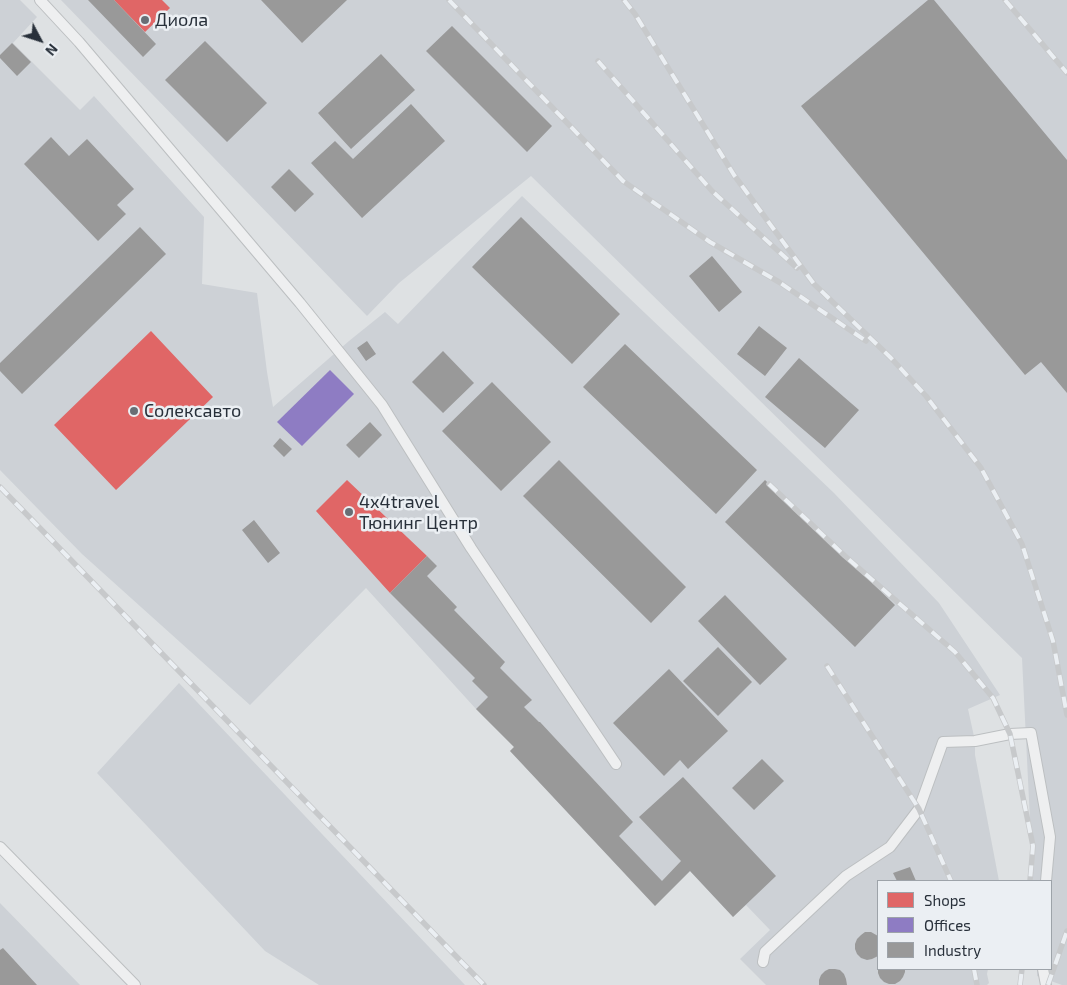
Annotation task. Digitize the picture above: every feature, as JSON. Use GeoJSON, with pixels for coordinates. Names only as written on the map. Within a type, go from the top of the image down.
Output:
{"type":"FeatureCollection","features":[{"type":"Feature","properties":{"kind":"lane"},"geometry":{"type":"LineString","coordinates":[[40,0],[80,42],[294,295],[382,405],[472,548],[616,764]]}},
{"type":"Feature","properties":{"kind":"lane"},"geometry":{"type":"LineString","coordinates":[[763,962],[765,952],[846,876],[890,846],[919,809],[943,742],[975,741],[1010,734],[1031,733],[1050,836],[1046,880]]}},
{"type":"Feature","properties":{"kind":"lane"},"geometry":{"type":"LineString","coordinates":[[0,847],[134,985]]}},
{"type":"Feature","properties":{"kind":"lane"},"geometry":{"type":"LineString","coordinates":[[1043,970],[1046,985]]}},
{"type":"Feature","properties":{"kind":"shaded area"},"geometry":{"type":"Polygon","coordinates":[[[0,0],[20,0],[37,17],[13,43],[80,110],[94,96],[204,217],[202,284],[257,293],[273,407],[385,312],[398,324],[522,196],[834,493],[939,603],[1000,695],[968,709],[999,880],[877,880],[877,970],[988,970],[989,983],[987,985],[766,985],[740,959],[770,930],[746,905],[733,917],[690,871],[655,906],[510,751],[514,747],[476,709],[366,588],[250,705],[82,554],[0,470],[0,0]]]}},
{"type":"Feature","properties":{"kind":"shaded area"},"geometry":{"type":"Polygon","coordinates":[[[61,0],[1067,0],[1067,985],[1037,976],[1037,970],[1052,970],[1052,880],[1033,880],[1022,658],[531,176],[399,283],[367,316],[61,0]]]}},
{"type":"Feature","properties":{"kind":"shaded area"},"geometry":{"type":"Polygon","coordinates":[[[179,683],[465,985],[319,985],[265,951],[97,773],[179,683]]]}},
{"type":"Feature","properties":{"kind":"shaded area"},"geometry":{"type":"Polygon","coordinates":[[[0,903],[80,985],[0,985],[0,903]]]}},
{"type":"Feature","properties":{"kind":"building: Shops","name":"Диола"},"geometry":{"type":"Polygon","coordinates":[[[114,0],[162,0],[170,8],[145,32],[114,0]]]}},
{"type":"Feature","properties":{"kind":"building: Shops","name":"Солексавто"},"geometry":{"type":"Polygon","coordinates":[[[151,331],[213,397],[116,490],[54,425],[151,331]]]}},
{"type":"Feature","properties":{"kind":"building: Shops"},"geometry":{"type":"Polygon","coordinates":[[[347,480],[427,556],[390,593],[316,511],[347,480]]]}},
{"type":"Feature","properties":{"kind":"building: Offices"},"geometry":{"type":"Polygon","coordinates":[[[330,370],[354,394],[302,446],[277,422],[330,370]]]}},
{"type":"Feature","properties":{"kind":"building: Industry"},"geometry":{"type":"Polygon","coordinates":[[[88,0],[114,0],[156,44],[143,57],[88,0]]]}},
{"type":"Feature","properties":{"kind":"building: Industry"},"geometry":{"type":"Polygon","coordinates":[[[261,0],[347,0],[302,43],[261,0]]]}},
{"type":"Feature","properties":{"kind":"building: Industry"},"geometry":{"type":"Polygon","coordinates":[[[928,0],[934,0],[1067,160],[1067,393],[1041,362],[1025,375],[801,106],[928,0]]]}},
{"type":"Feature","properties":{"kind":"building: Industry"},"geometry":{"type":"Polygon","coordinates":[[[452,26],[552,126],[527,152],[426,51],[452,26]]]}},
{"type":"Feature","properties":{"kind":"building: Industry"},"geometry":{"type":"Polygon","coordinates":[[[205,41],[267,103],[227,142],[165,80],[205,41]]]}},
{"type":"Feature","properties":{"kind":"building: Industry"},"geometry":{"type":"Polygon","coordinates":[[[12,43],[31,62],[17,76],[0,58],[0,55],[12,43]]]}},
{"type":"Feature","properties":{"kind":"building: Industry"},"geometry":{"type":"Polygon","coordinates":[[[381,54],[415,90],[351,149],[318,113],[381,54]]]}},
{"type":"Feature","properties":{"kind":"building: Industry"},"geometry":{"type":"Polygon","coordinates":[[[411,104],[445,141],[362,218],[311,163],[335,141],[353,159],[411,104]]]}},
{"type":"Feature","properties":{"kind":"building: Industry"},"geometry":{"type":"Polygon","coordinates":[[[51,137],[69,156],[87,139],[134,189],[117,205],[126,214],[98,241],[24,164],[51,137]]]}},
{"type":"Feature","properties":{"kind":"building: Industry"},"geometry":{"type":"Polygon","coordinates":[[[289,169],[314,194],[295,212],[271,187],[289,169]]]}},
{"type":"Feature","properties":{"kind":"building: Industry"},"geometry":{"type":"Polygon","coordinates":[[[521,217],[620,314],[572,364],[472,267],[521,217]]]}},
{"type":"Feature","properties":{"kind":"building: Industry"},"geometry":{"type":"Polygon","coordinates":[[[140,227],[166,254],[22,394],[0,371],[0,363],[140,227]]]}},
{"type":"Feature","properties":{"kind":"building: Industry"},"geometry":{"type":"Polygon","coordinates":[[[712,256],[742,292],[719,312],[689,276],[712,256]]]}},
{"type":"Feature","properties":{"kind":"building: Industry"},"geometry":{"type":"Polygon","coordinates":[[[759,326],[787,348],[765,376],[737,354],[759,326]]]}},
{"type":"Feature","properties":{"kind":"building: Industry"},"geometry":{"type":"Polygon","coordinates":[[[367,341],[376,354],[366,361],[357,348],[367,341]]]}},
{"type":"Feature","properties":{"kind":"building: Industry"},"geometry":{"type":"Polygon","coordinates":[[[625,344],[757,470],[716,514],[583,387],[625,344]]]}},
{"type":"Feature","properties":{"kind":"building: Industry"},"geometry":{"type":"Polygon","coordinates":[[[443,351],[474,383],[443,413],[412,382],[443,351]]]}},
{"type":"Feature","properties":{"kind":"building: Industry"},"geometry":{"type":"Polygon","coordinates":[[[799,358],[859,410],[825,448],[765,397],[799,358]]]}},
{"type":"Feature","properties":{"kind":"building: Industry"},"geometry":{"type":"Polygon","coordinates":[[[492,382],[551,442],[501,491],[442,431],[492,382]]]}},
{"type":"Feature","properties":{"kind":"building: Industry"},"geometry":{"type":"Polygon","coordinates":[[[370,422],[382,435],[359,458],[346,445],[370,422]]]}},
{"type":"Feature","properties":{"kind":"building: Industry"},"geometry":{"type":"Polygon","coordinates":[[[280,438],[292,449],[284,457],[273,446],[280,438]]]}},
{"type":"Feature","properties":{"kind":"building: Industry"},"geometry":{"type":"Polygon","coordinates":[[[559,460],[686,587],[651,623],[523,496],[559,460]]]}},
{"type":"Feature","properties":{"kind":"building: Industry"},"geometry":{"type":"Polygon","coordinates":[[[765,480],[895,605],[855,647],[725,522],[765,480]]]}},
{"type":"Feature","properties":{"kind":"building: Industry"},"geometry":{"type":"Polygon","coordinates":[[[254,520],[280,553],[268,563],[242,530],[254,520]]]}},
{"type":"Feature","properties":{"kind":"building: Industry"},"geometry":{"type":"Polygon","coordinates":[[[427,556],[437,566],[427,576],[457,607],[454,610],[505,662],[500,668],[532,700],[524,707],[633,822],[619,836],[662,881],[681,861],[639,817],[683,777],[776,876],[733,917],[690,871],[655,906],[510,751],[514,747],[476,709],[488,697],[472,681],[475,678],[390,593],[427,556]]]}},
{"type":"Feature","properties":{"kind":"building: Industry"},"geometry":{"type":"Polygon","coordinates":[[[725,595],[787,659],[760,685],[698,621],[725,595]]]}},
{"type":"Feature","properties":{"kind":"building: Industry"},"geometry":{"type":"Polygon","coordinates":[[[718,647],[752,682],[718,716],[683,681],[718,647]]]}},
{"type":"Feature","properties":{"kind":"building: Industry"},"geometry":{"type":"Polygon","coordinates":[[[669,669],[728,731],[688,769],[680,760],[664,776],[613,723],[669,669]]]}},
{"type":"Feature","properties":{"kind":"building: Industry"},"geometry":{"type":"Polygon","coordinates":[[[762,759],[784,781],[754,810],[732,788],[762,759]]]}},
{"type":"Feature","properties":{"kind":"building: Industry"},"geometry":{"type":"Polygon","coordinates":[[[910,867],[916,880],[896,880],[893,873],[910,867]]]}},
{"type":"Feature","properties":{"kind":"building: Industry"},"geometry":{"type":"Polygon","coordinates":[[[865,932],[871,932],[877,935],[877,956],[867,960],[857,954],[855,944],[865,932]]]}},
{"type":"Feature","properties":{"kind":"building: Industry"},"geometry":{"type":"Polygon","coordinates":[[[3,948],[37,985],[0,985],[0,950],[3,948]]]}},
{"type":"Feature","properties":{"kind":"building: Industry"},"geometry":{"type":"Polygon","coordinates":[[[829,969],[840,970],[844,974],[847,985],[819,985],[821,975],[829,969]]]}},
{"type":"Feature","properties":{"kind":"building: Industry"},"geometry":{"type":"Polygon","coordinates":[[[878,970],[905,970],[903,977],[895,984],[884,982],[878,970]]]}},
{"type":"Feature","properties":{"kind":"railway"},"geometry":{"type":"LineString","coordinates":[[449,0],[623,181],[710,242],[779,282],[866,341]]}},
{"type":"Feature","properties":{"kind":"railway"},"geometry":{"type":"LineString","coordinates":[[624,0],[635,14],[734,175],[814,284],[891,358],[926,396],[981,468],[1022,544],[1053,641],[1067,715]]}},
{"type":"Feature","properties":{"kind":"railway"},"geometry":{"type":"LineString","coordinates":[[1005,0],[1067,73]]}},
{"type":"Feature","properties":{"kind":"railway"},"geometry":{"type":"LineString","coordinates":[[598,61],[712,191],[797,268]]}},
{"type":"Feature","properties":{"kind":"railway"},"geometry":{"type":"LineString","coordinates":[[769,484],[845,556],[955,652],[993,698],[1010,734],[1033,846],[1030,880]]}},
{"type":"Feature","properties":{"kind":"railway"},"geometry":{"type":"LineString","coordinates":[[0,487],[484,985]]}},
{"type":"Feature","properties":{"kind":"railway"},"geometry":{"type":"LineString","coordinates":[[827,666],[919,809],[951,880]]}},
{"type":"Feature","properties":{"kind":"railway"},"geometry":{"type":"LineString","coordinates":[[1048,985],[1067,931]]}},
{"type":"Feature","properties":{"kind":"railway"},"geometry":{"type":"LineString","coordinates":[[974,970],[977,985]]}},
{"type":"Feature","properties":{"kind":"railway"},"geometry":{"type":"LineString","coordinates":[[1020,985],[1022,970]]}},
{"type":"Feature","properties":{"kind":"place","name":"Диола"},"geometry":{"type":"Point","coordinates":[145,20]}},
{"type":"Feature","properties":{"kind":"place","name":"Солексавто"},"geometry":{"type":"Point","coordinates":[134,411]}},
{"type":"Feature","properties":{"kind":"place","name":"4x4travel Тюнинг Центр"},"geometry":{"type":"Point","coordinates":[349,512]}}]}
